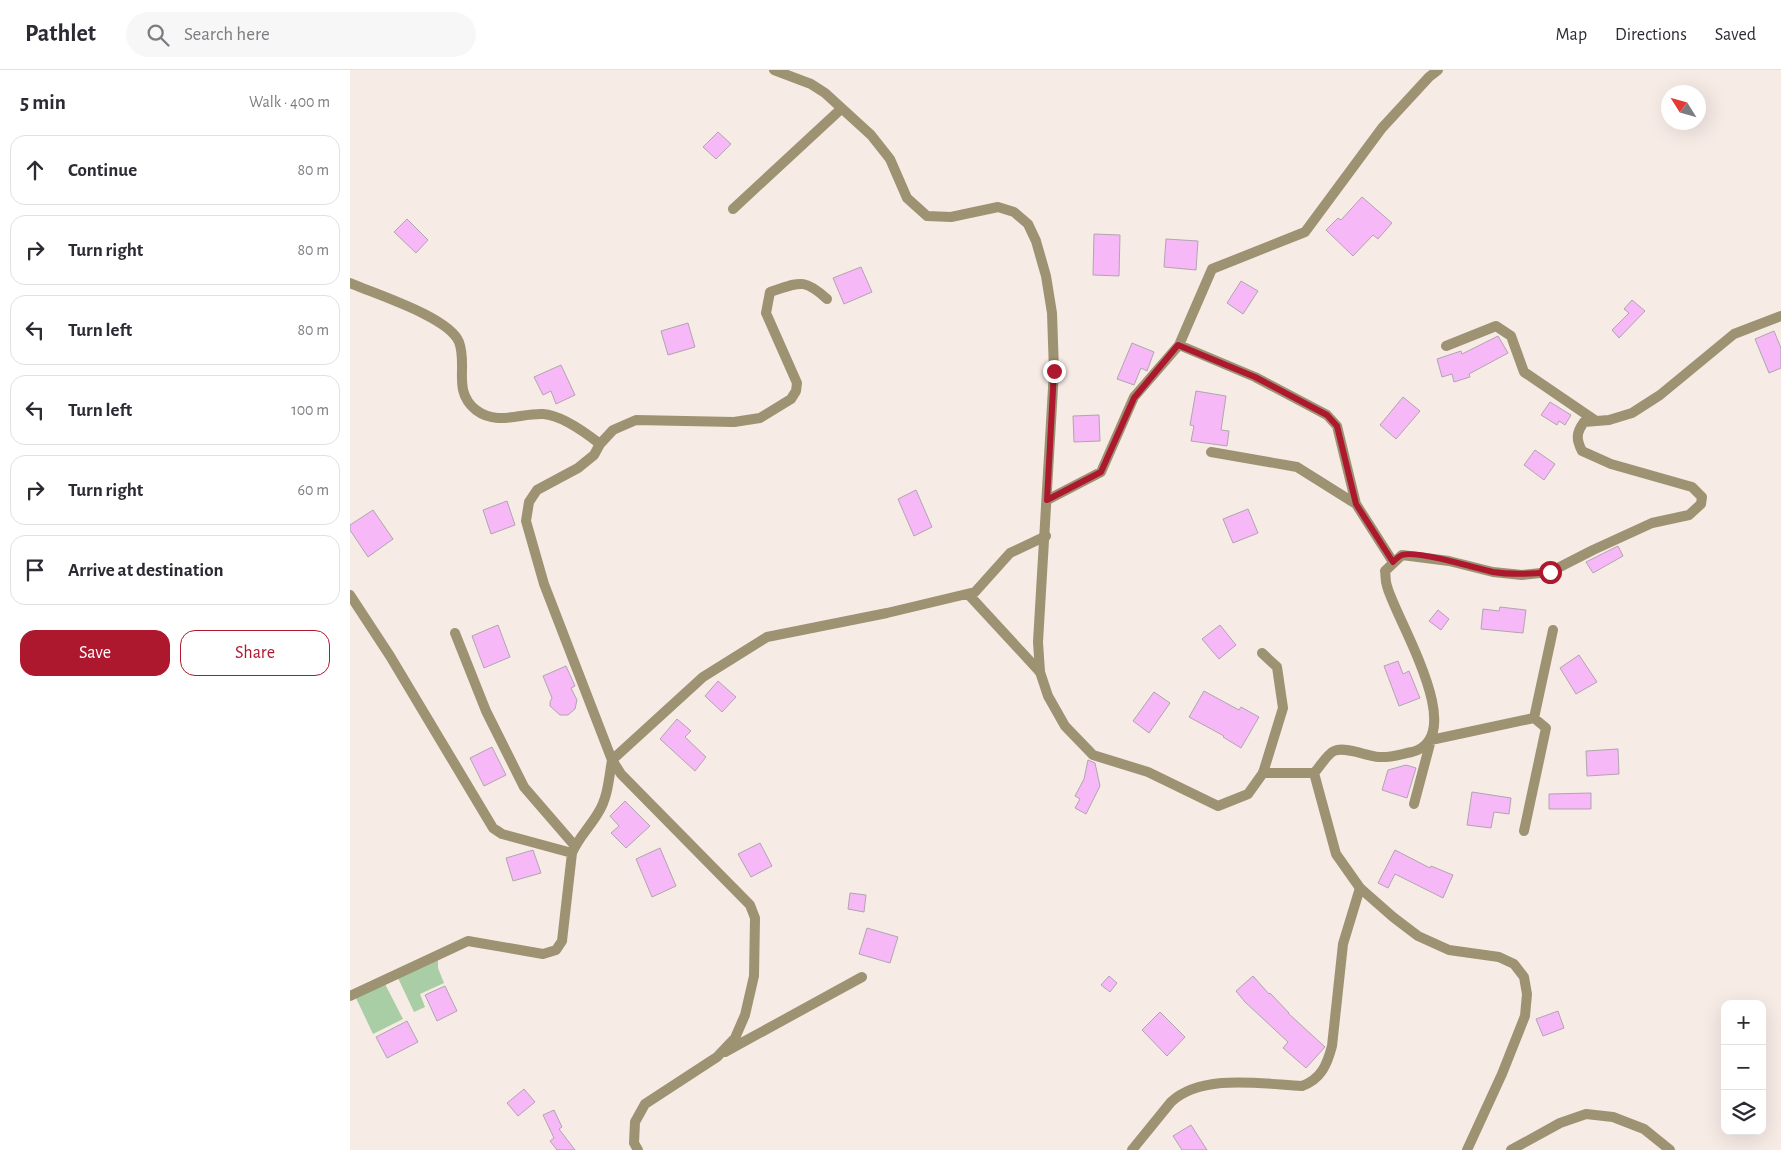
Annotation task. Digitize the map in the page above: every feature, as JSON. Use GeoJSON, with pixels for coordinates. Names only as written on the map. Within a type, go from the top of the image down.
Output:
{"type":"FeatureCollection","features":[{"type":"Feature","properties":{"kind":"street"},"geometry":{"type":"LineString","coordinates":[[774,70],[811,84],[825,93],[871,135],[890,159],[907,198],[927,216],[951,217],[998,207],[1014,212],[1028,224],[1036,241],[1046,276],[1052,312],[1054,371],[1046,536],[1038,642],[1040,672],[1048,696],[1065,726],[1093,755],[1148,772],[1218,806],[1248,794],[1263,773],[1283,708],[1277,667],[1262,653]]}},
{"type":"Feature","properties":{"kind":"street"},"geometry":{"type":"LineString","coordinates":[[1047,500],[1101,472],[1134,398],[1178,345],[1212,269],[1305,232],[1382,128],[1429,77],[1438,70]]}},
{"type":"Feature","properties":{"kind":"street"},"geometry":{"type":"LineString","coordinates":[[733,209],[841,109]]}},
{"type":"Feature","properties":{"kind":"street"},"geometry":{"type":"LineString","coordinates":[[350,283],[421,313],[442,324],[451,333],[459,342],[463,393],[468,402],[477,411],[499,419],[544,414],[576,426],[600,444]]}},
{"type":"Feature","properties":{"kind":"street"},"geometry":{"type":"LineString","coordinates":[[717,1057],[735,1038],[745,1015],[754,976],[755,918],[750,905],[621,774],[612,760],[544,584],[526,521],[529,502],[537,490],[578,468],[594,455],[600,444],[613,430],[636,420],[734,422],[760,418],[791,398],[796,391],[797,383],[766,313],[770,292],[798,283],[814,286],[827,299]]}},
{"type":"Feature","properties":{"kind":"street"},"geometry":{"type":"LineString","coordinates":[[1414,804],[1436,720],[1434,706],[1416,654],[1386,586],[1385,571],[1402,555],[1416,555],[1493,572],[1522,575],[1550,572],[1593,550],[1652,524],[1689,515],[1701,504],[1702,497],[1692,487],[1611,464],[1582,451],[1576,440],[1578,430],[1584,422],[1632,413],[1660,395],[1734,334],[1781,316]]}},
{"type":"Feature","properties":{"kind":"street"},"geometry":{"type":"LineString","coordinates":[[1446,346],[1496,326],[1511,336],[1524,372],[1596,421]]}},
{"type":"Feature","properties":{"kind":"street"},"geometry":{"type":"LineString","coordinates":[[1178,345],[1255,377],[1327,415],[1337,426],[1356,504],[1393,562]]}},
{"type":"Feature","properties":{"kind":"street"},"geometry":{"type":"LineString","coordinates":[[1211,452],[1297,467],[1356,504]]}},
{"type":"Feature","properties":{"kind":"street"},"geometry":{"type":"LineString","coordinates":[[350,996],[468,941],[542,954],[556,950],[562,941],[573,849],[600,812],[608,787],[612,760],[703,677],[767,637],[887,613],[975,592],[1010,553],[1046,536]]}},
{"type":"Feature","properties":{"kind":"street"},"geometry":{"type":"LineString","coordinates":[[968,594],[1040,672]]}},
{"type":"Feature","properties":{"kind":"street"},"geometry":{"type":"LineString","coordinates":[[350,595],[390,656],[493,828],[502,834],[573,849]]}},
{"type":"Feature","properties":{"kind":"street"},"geometry":{"type":"LineString","coordinates":[[1534,718],[1553,630]]}},
{"type":"Feature","properties":{"kind":"street"},"geometry":{"type":"LineString","coordinates":[[455,633],[486,711],[524,787],[573,849]]}},
{"type":"Feature","properties":{"kind":"street"},"geometry":{"type":"LineString","coordinates":[[1263,773],[1314,773],[1333,751],[1342,749],[1379,757],[1396,756],[1417,750],[1431,740],[1534,718]]}},
{"type":"Feature","properties":{"kind":"street"},"geometry":{"type":"LineString","coordinates":[[1524,831],[1546,728],[1534,718]]}},
{"type":"Feature","properties":{"kind":"street"},"geometry":{"type":"LineString","coordinates":[[1314,773],[1336,854],[1360,888],[1418,936],[1450,950],[1499,957],[1514,964],[1524,977],[1528,994],[1525,1016],[1515,1044],[1467,1150]]}},
{"type":"Feature","properties":{"kind":"street"},"geometry":{"type":"LineString","coordinates":[[1132,1150],[1171,1102],[1190,1089],[1215,1082],[1302,1086],[1312,1082],[1321,1073],[1328,1060],[1332,1046],[1343,944],[1360,888]]}},
{"type":"Feature","properties":{"kind":"street"},"geometry":{"type":"LineString","coordinates":[[638,1150],[634,1143],[635,1122],[645,1104],[717,1057],[862,977]]}},
{"type":"Feature","properties":{"kind":"street"},"geometry":{"type":"LineString","coordinates":[[1511,1150],[1560,1123],[1586,1114],[1613,1117],[1644,1129],[1670,1150]]}},
{"type":"Feature","properties":{"kind":"green space"},"geometry":{"type":"Polygon","coordinates":[[[438,960],[438,968],[444,983],[420,994],[425,1007],[414,1012],[398,978],[438,960]]]}},
{"type":"Feature","properties":{"kind":"green space"},"geometry":{"type":"Polygon","coordinates":[[[385,984],[403,1019],[373,1034],[356,998],[385,984]]]}},
{"type":"Feature","properties":{"kind":"building"},"geometry":{"type":"Polygon","coordinates":[[[718,132],[731,144],[716,159],[703,147],[718,132]]]}},
{"type":"Feature","properties":{"kind":"building"},"geometry":{"type":"Polygon","coordinates":[[[1362,197],[1392,223],[1378,239],[1373,235],[1353,256],[1326,230],[1338,218],[1341,220],[1362,197]]]}},
{"type":"Feature","properties":{"kind":"building"},"geometry":{"type":"Polygon","coordinates":[[[407,219],[428,240],[416,253],[394,232],[407,219]]]}},
{"type":"Feature","properties":{"kind":"building"},"geometry":{"type":"Polygon","coordinates":[[[1094,234],[1120,235],[1119,276],[1093,275],[1094,234]]]}},
{"type":"Feature","properties":{"kind":"building"},"geometry":{"type":"Polygon","coordinates":[[[1166,239],[1198,241],[1196,270],[1164,267],[1166,239]]]}},
{"type":"Feature","properties":{"kind":"building"},"geometry":{"type":"Polygon","coordinates":[[[861,267],[872,292],[844,304],[833,278],[861,267]]]}},
{"type":"Feature","properties":{"kind":"building"},"geometry":{"type":"Polygon","coordinates":[[[1241,281],[1258,291],[1243,314],[1227,303],[1241,281]]]}},
{"type":"Feature","properties":{"kind":"building"},"geometry":{"type":"Polygon","coordinates":[[[1632,300],[1645,311],[1619,338],[1612,330],[1629,313],[1624,309],[1632,300]]]}},
{"type":"Feature","properties":{"kind":"building"},"geometry":{"type":"Polygon","coordinates":[[[688,323],[695,347],[668,355],[661,331],[688,323]]]}},
{"type":"Feature","properties":{"kind":"building"},"geometry":{"type":"Polygon","coordinates":[[[1774,331],[1781,348],[1781,368],[1769,373],[1755,339],[1774,331]]]}},
{"type":"Feature","properties":{"kind":"building"},"geometry":{"type":"Polygon","coordinates":[[[1498,336],[1508,353],[1469,374],[1470,377],[1454,382],[1452,374],[1442,377],[1437,359],[1461,351],[1462,354],[1498,336]]]}},
{"type":"Feature","properties":{"kind":"building"},"geometry":{"type":"Polygon","coordinates":[[[1132,343],[1154,352],[1147,371],[1141,368],[1134,385],[1117,379],[1132,343]]]}},
{"type":"Feature","properties":{"kind":"building"},"geometry":{"type":"Polygon","coordinates":[[[561,365],[575,395],[556,404],[551,391],[543,395],[534,377],[561,365]]]}},
{"type":"Feature","properties":{"kind":"building"},"geometry":{"type":"Polygon","coordinates":[[[1196,391],[1226,396],[1221,430],[1229,431],[1227,446],[1191,441],[1194,426],[1190,425],[1196,391]]]}},
{"type":"Feature","properties":{"kind":"building"},"geometry":{"type":"Polygon","coordinates":[[[1403,397],[1420,411],[1396,439],[1380,425],[1403,397]]]}},
{"type":"Feature","properties":{"kind":"building"},"geometry":{"type":"Polygon","coordinates":[[[1550,402],[1571,415],[1565,425],[1559,421],[1557,425],[1541,415],[1550,402]]]}},
{"type":"Feature","properties":{"kind":"building"},"geometry":{"type":"Polygon","coordinates":[[[1099,415],[1100,441],[1074,442],[1073,416],[1099,415]]]}},
{"type":"Feature","properties":{"kind":"building"},"geometry":{"type":"Polygon","coordinates":[[[1535,450],[1555,464],[1544,480],[1524,465],[1535,450]]]}},
{"type":"Feature","properties":{"kind":"building"},"geometry":{"type":"Polygon","coordinates":[[[916,490],[932,527],[914,536],[898,499],[916,490]]]}},
{"type":"Feature","properties":{"kind":"building"},"geometry":{"type":"Polygon","coordinates":[[[507,501],[515,525],[491,534],[483,510],[507,501]]]}},
{"type":"Feature","properties":{"kind":"building"},"geometry":{"type":"Polygon","coordinates":[[[1248,509],[1258,533],[1233,543],[1223,519],[1248,509]]]}},
{"type":"Feature","properties":{"kind":"building"},"geometry":{"type":"Polygon","coordinates":[[[373,510],[393,539],[368,557],[350,530],[350,525],[373,510]]]}},
{"type":"Feature","properties":{"kind":"building"},"geometry":{"type":"Polygon","coordinates":[[[1618,546],[1623,556],[1593,573],[1586,562],[1618,546]]]}},
{"type":"Feature","properties":{"kind":"building"},"geometry":{"type":"Polygon","coordinates":[[[1500,607],[1526,610],[1523,633],[1481,629],[1483,609],[1499,611],[1500,607]]]}},
{"type":"Feature","properties":{"kind":"building"},"geometry":{"type":"Polygon","coordinates":[[[1438,610],[1449,619],[1441,630],[1429,621],[1438,610]]]}},
{"type":"Feature","properties":{"kind":"building"},"geometry":{"type":"Polygon","coordinates":[[[498,625],[510,657],[484,668],[472,636],[498,625]]]}},
{"type":"Feature","properties":{"kind":"building"},"geometry":{"type":"Polygon","coordinates":[[[1220,625],[1236,645],[1219,659],[1202,639],[1220,625]]]}},
{"type":"Feature","properties":{"kind":"building"},"geometry":{"type":"Polygon","coordinates":[[[1579,655],[1597,682],[1576,694],[1560,668],[1579,655]]]}},
{"type":"Feature","properties":{"kind":"building"},"geometry":{"type":"Polygon","coordinates":[[[1398,661],[1403,674],[1409,671],[1420,698],[1399,706],[1384,666],[1398,661]]]}},
{"type":"Feature","properties":{"kind":"building"},"geometry":{"type":"Polygon","coordinates":[[[566,666],[575,686],[571,688],[577,700],[575,709],[568,715],[560,715],[550,706],[552,698],[543,676],[566,666]]]}},
{"type":"Feature","properties":{"kind":"building"},"geometry":{"type":"Polygon","coordinates":[[[718,681],[736,697],[722,712],[705,696],[718,681]]]}},
{"type":"Feature","properties":{"kind":"building"},"geometry":{"type":"Polygon","coordinates":[[[1204,691],[1239,710],[1241,707],[1259,717],[1241,748],[1224,736],[1189,717],[1204,691]]]}},
{"type":"Feature","properties":{"kind":"building"},"geometry":{"type":"Polygon","coordinates":[[[1154,692],[1170,703],[1149,733],[1133,721],[1154,692]]]}},
{"type":"Feature","properties":{"kind":"building"},"geometry":{"type":"Polygon","coordinates":[[[677,719],[691,731],[685,737],[706,757],[695,771],[660,739],[677,719]]]}},
{"type":"Feature","properties":{"kind":"building"},"geometry":{"type":"Polygon","coordinates":[[[492,747],[506,775],[484,786],[470,758],[492,747]]]}},
{"type":"Feature","properties":{"kind":"building"},"geometry":{"type":"Polygon","coordinates":[[[1618,749],[1619,774],[1587,776],[1586,751],[1618,749]]]}},
{"type":"Feature","properties":{"kind":"building"},"geometry":{"type":"Polygon","coordinates":[[[1088,760],[1095,763],[1100,786],[1086,814],[1075,808],[1080,799],[1075,796],[1084,779],[1088,760]]]}},
{"type":"Feature","properties":{"kind":"building"},"geometry":{"type":"Polygon","coordinates":[[[1406,765],[1416,768],[1407,798],[1382,790],[1388,770],[1406,765]]]}},
{"type":"Feature","properties":{"kind":"building"},"geometry":{"type":"Polygon","coordinates":[[[1472,792],[1511,798],[1509,814],[1494,812],[1491,828],[1467,825],[1472,792]]]}},
{"type":"Feature","properties":{"kind":"building"},"geometry":{"type":"Polygon","coordinates":[[[1591,793],[1591,809],[1549,809],[1549,794],[1591,793]]]}},
{"type":"Feature","properties":{"kind":"building"},"geometry":{"type":"Polygon","coordinates":[[[625,801],[650,826],[626,848],[611,833],[619,826],[610,816],[625,801]]]}},
{"type":"Feature","properties":{"kind":"building"},"geometry":{"type":"Polygon","coordinates":[[[760,843],[772,866],[751,877],[738,854],[760,843]]]}},
{"type":"Feature","properties":{"kind":"building"},"geometry":{"type":"Polygon","coordinates":[[[660,848],[676,886],[652,897],[636,859],[660,848]]]}},
{"type":"Feature","properties":{"kind":"building"},"geometry":{"type":"Polygon","coordinates":[[[533,850],[541,873],[513,881],[506,858],[533,850]]]}},
{"type":"Feature","properties":{"kind":"building"},"geometry":{"type":"Polygon","coordinates":[[[1395,850],[1430,868],[1431,866],[1453,875],[1443,898],[1395,874],[1388,888],[1378,883],[1395,850]]]}},
{"type":"Feature","properties":{"kind":"building"},"geometry":{"type":"Polygon","coordinates":[[[850,893],[866,895],[864,912],[848,909],[850,893]]]}},
{"type":"Feature","properties":{"kind":"building"},"geometry":{"type":"Polygon","coordinates":[[[867,928],[898,937],[890,963],[859,954],[867,928]]]}},
{"type":"Feature","properties":{"kind":"building"},"geometry":{"type":"Polygon","coordinates":[[[1109,976],[1117,983],[1110,992],[1101,985],[1109,976]]]}},
{"type":"Feature","properties":{"kind":"building"},"geometry":{"type":"Polygon","coordinates":[[[1253,976],[1288,1013],[1325,1047],[1306,1068],[1283,1048],[1288,1042],[1245,1002],[1236,991],[1253,976]]]}},
{"type":"Feature","properties":{"kind":"building"},"geometry":{"type":"Polygon","coordinates":[[[445,986],[457,1011],[437,1021],[425,995],[445,986]]]}},
{"type":"Feature","properties":{"kind":"building"},"geometry":{"type":"Polygon","coordinates":[[[1558,1011],[1564,1028],[1543,1036],[1536,1019],[1558,1011]]]}},
{"type":"Feature","properties":{"kind":"building"},"geometry":{"type":"Polygon","coordinates":[[[1160,1012],[1185,1037],[1167,1056],[1142,1030],[1160,1012]]]}},
{"type":"Feature","properties":{"kind":"building"},"geometry":{"type":"Polygon","coordinates":[[[407,1021],[418,1042],[387,1058],[376,1037],[407,1021]]]}},
{"type":"Feature","properties":{"kind":"building"},"geometry":{"type":"Polygon","coordinates":[[[524,1089],[535,1102],[518,1116],[507,1103],[524,1089]]]}},
{"type":"Feature","properties":{"kind":"building"},"geometry":{"type":"Polygon","coordinates":[[[554,1110],[562,1127],[559,1129],[575,1150],[557,1150],[550,1141],[554,1138],[543,1115],[554,1110]]]}},
{"type":"Feature","properties":{"kind":"building"},"geometry":{"type":"Polygon","coordinates":[[[1191,1125],[1207,1150],[1182,1150],[1173,1136],[1191,1125]]]}},
{"type":"Feature","properties":{"kind":"route"},"geometry":{"type":"LineString","coordinates":[[1054,371],[1047,500],[1101,472],[1134,398],[1178,345],[1255,377],[1327,415],[1337,426],[1356,504],[1393,562],[1402,555],[1416,555],[1493,572],[1522,575],[1550,572]]}}]}
